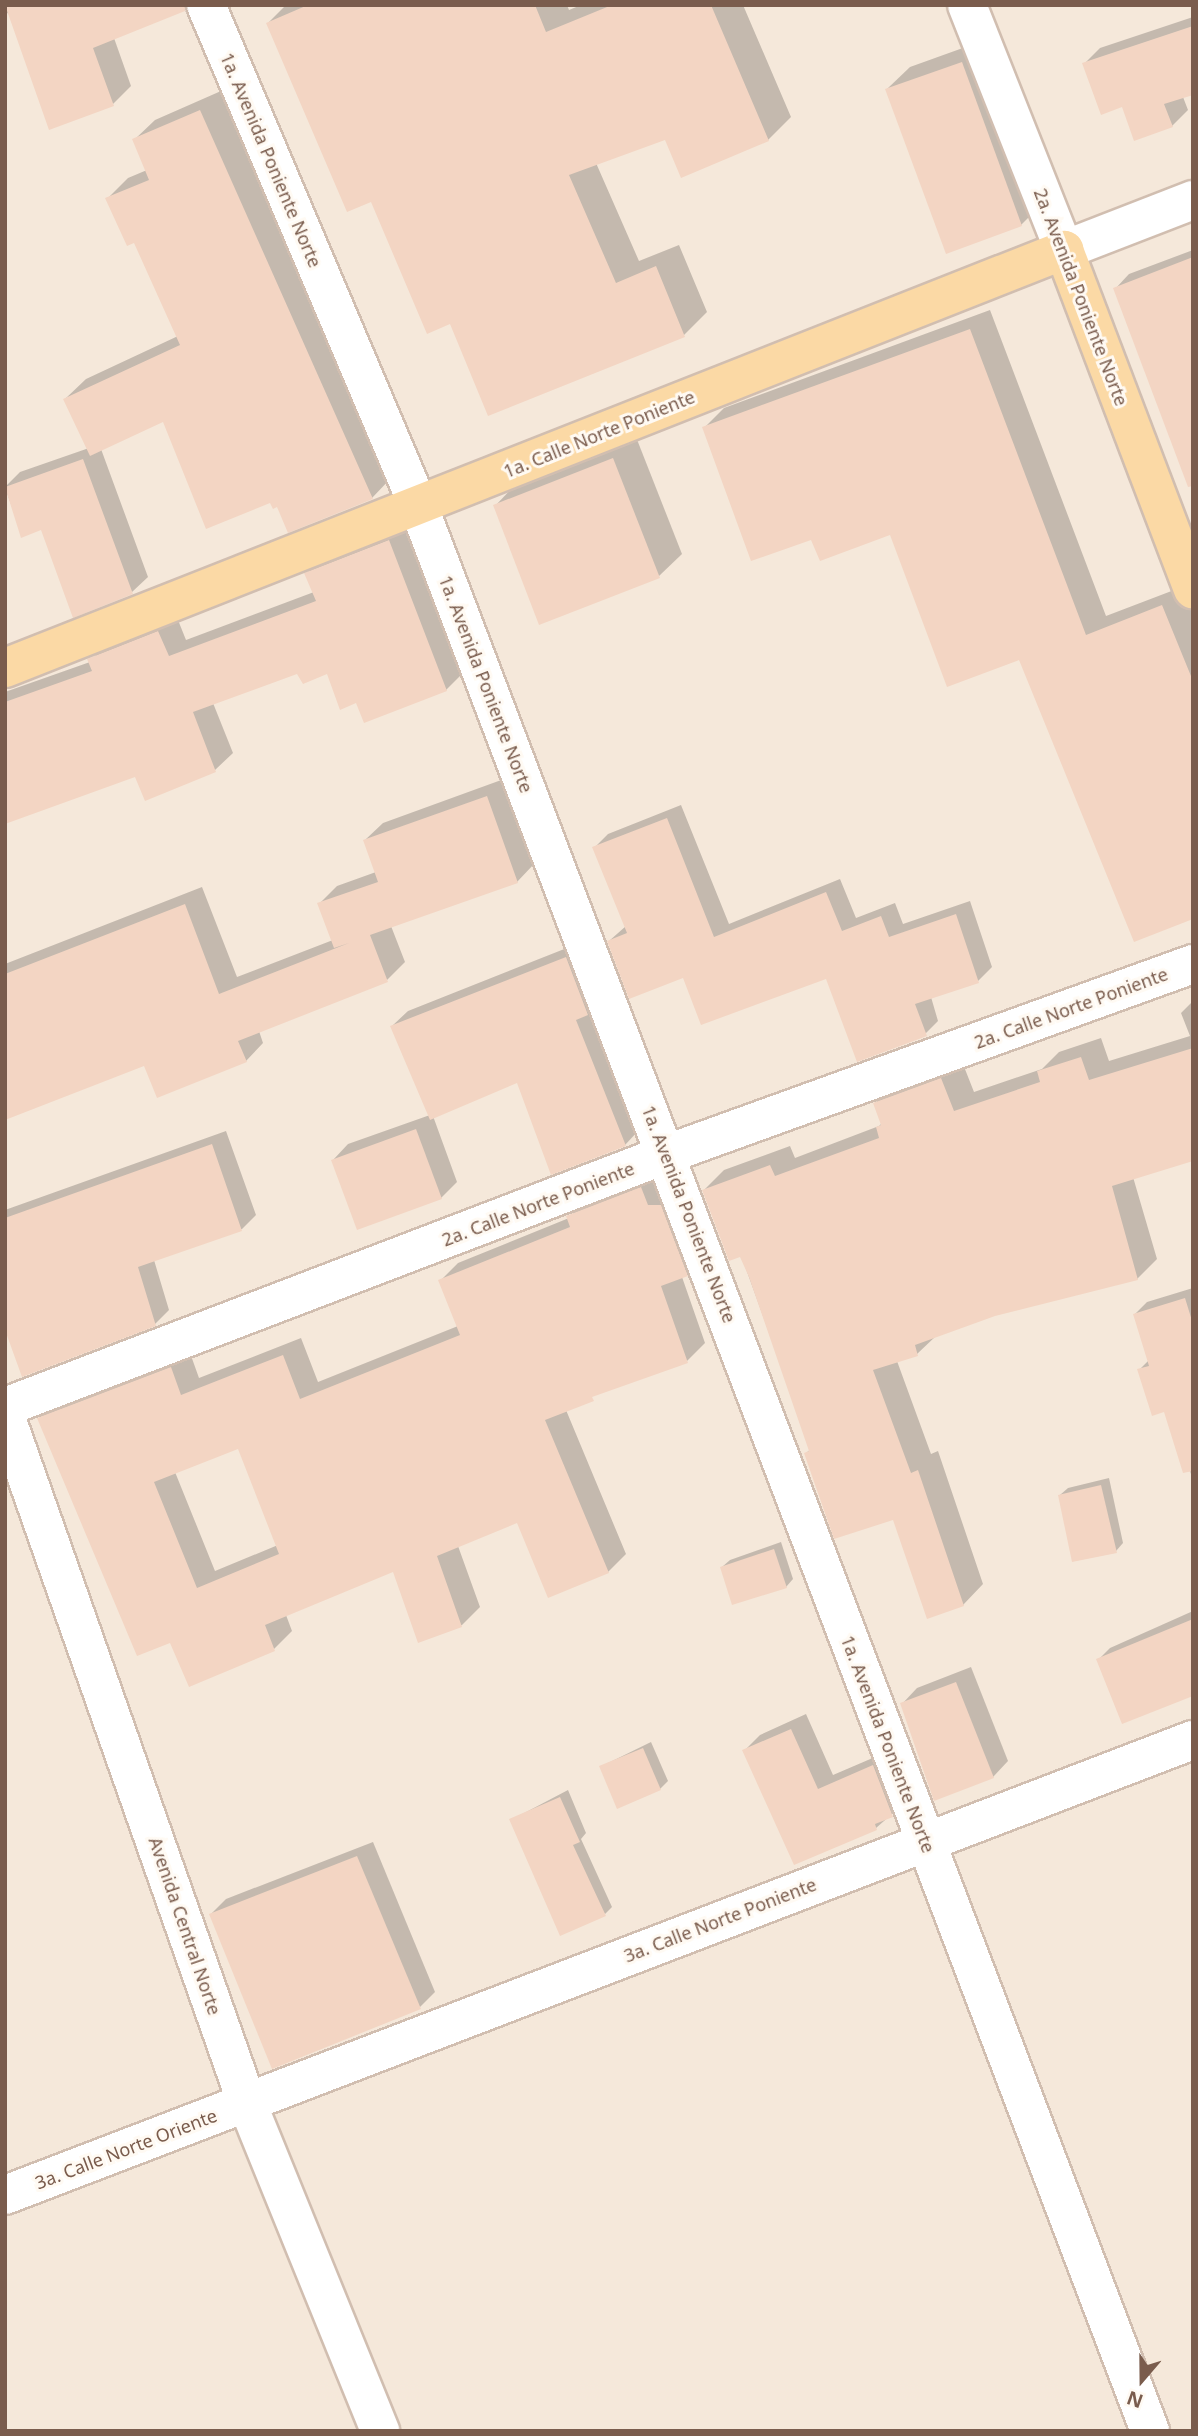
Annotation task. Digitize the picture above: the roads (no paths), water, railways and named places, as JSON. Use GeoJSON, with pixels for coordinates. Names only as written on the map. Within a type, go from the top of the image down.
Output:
{"type":"FeatureCollection","features":[{"type":"Feature","properties":{"kind":"main road","name":"1a. Calle Norte Poniente"},"geometry":{"type":"LineString","coordinates":[[5,668],[1063,250]]}},
{"type":"Feature","properties":{"kind":"main road","name":"2a. Avenida Poniente Norte"},"geometry":{"type":"LineString","coordinates":[[1063,250],[1193,589]]}},
{"type":"Feature","properties":{"kind":"street","name":"1a. Avenida Poniente Norte"},"geometry":{"type":"LineString","coordinates":[[206,5],[418,505],[667,1154],[1150,2431]]}},
{"type":"Feature","properties":{"kind":"street","name":"2a. Avenida Poniente Norte"},"geometry":{"type":"LineString","coordinates":[[967,5],[1063,250]]}},
{"type":"Feature","properties":{"kind":"street","name":"1a. Calle Norte Poniente"},"geometry":{"type":"LineString","coordinates":[[1063,250],[1193,200]]}},
{"type":"Feature","properties":{"kind":"street","name":"2a. Calle Norte Poniente"},"geometry":{"type":"LineString","coordinates":[[5,1407],[667,1154],[1193,964]]}},
{"type":"Feature","properties":{"kind":"street","name":"Avenida Central Norte"},"geometry":{"type":"LineString","coordinates":[[5,1415],[247,2103],[380,2431]]}},
{"type":"Feature","properties":{"kind":"street","name":"3a. Calle Norte Poniente"},"geometry":{"type":"LineString","coordinates":[[247,2103],[1193,1740]]}},
{"type":"Feature","properties":{"kind":"street","name":"3a. Calle Norte Oriente"},"geometry":{"type":"LineString","coordinates":[[5,2195],[247,2103]]}}]}
